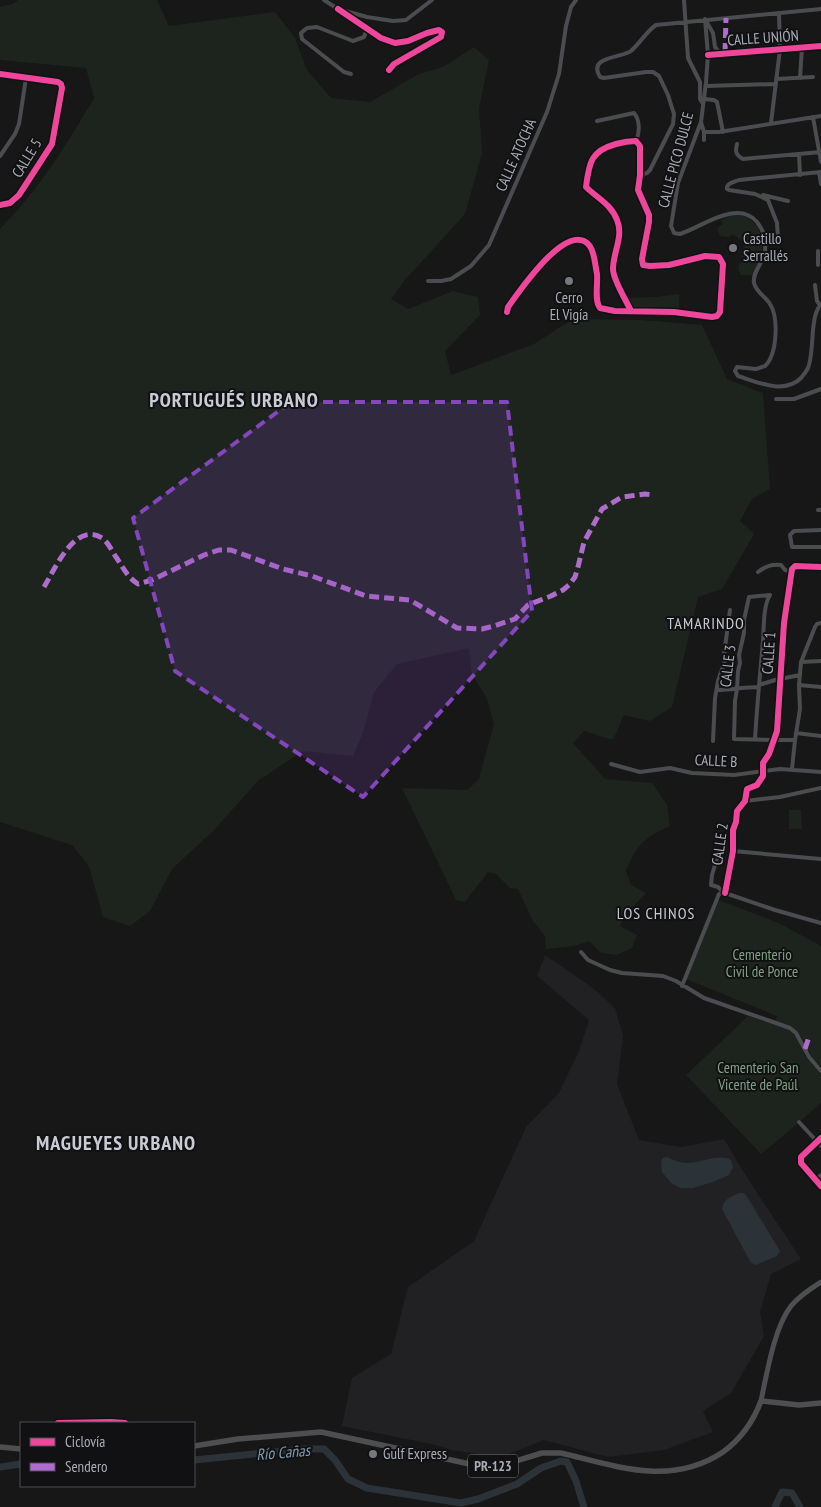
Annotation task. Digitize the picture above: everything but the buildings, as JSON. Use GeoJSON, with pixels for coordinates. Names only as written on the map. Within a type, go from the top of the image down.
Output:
{"type":"FeatureCollection","features":[{"type":"Feature","properties":{"kind":"highway"},"geometry":{"type":"LineString","coordinates":[[761,1401],[799,1405],[821,1403]]}},
{"type":"Feature","properties":{"kind":"highway","name":"PR-123"},"geometry":{"type":"LineString","coordinates":[[195,1446],[238,1439],[321,1432],[479,1466],[496,1467],[550,1452],[630,1470],[663,1472],[701,1464],[729,1448],[741,1437],[748,1427],[761,1401]]}},
{"type":"Feature","properties":{"kind":"highway"},"geometry":{"type":"LineString","coordinates":[[0,1447],[20,1449]]}},
{"type":"Feature","properties":{"kind":"main road","name":"PR-123"},"geometry":{"type":"LineString","coordinates":[[761,1401],[783,1318],[792,1304],[821,1282]]}},
{"type":"Feature","properties":{"kind":"street"},"geometry":{"type":"LineString","coordinates":[[324,0],[381,38],[395,43],[408,42],[427,33],[440,30],[442,32],[441,37],[394,64],[388,70]]}},
{"type":"Feature","properties":{"kind":"street"},"geometry":{"type":"LineString","coordinates":[[338,9],[393,21],[406,20],[432,0]]}},
{"type":"Feature","properties":{"kind":"street","name":"CALLE ATOCHA"},"geometry":{"type":"LineString","coordinates":[[428,281],[451,279],[471,266],[489,245],[547,112],[558,74],[566,26],[571,7],[576,0]]}},
{"type":"Feature","properties":{"kind":"street"},"geometry":{"type":"LineString","coordinates":[[684,0],[688,58],[700,82],[700,98],[704,101],[714,100],[717,102],[723,132]]}},
{"type":"Feature","properties":{"kind":"street"},"geometry":{"type":"LineString","coordinates":[[640,175],[650,170],[673,124],[674,114],[659,76],[653,72],[646,72],[604,78],[598,74],[599,65],[604,59],[627,54],[656,25],[821,9]]}},
{"type":"Feature","properties":{"kind":"street"},"geometry":{"type":"LineString","coordinates":[[771,124],[780,49],[779,13]]}},
{"type":"Feature","properties":{"kind":"street","name":"CALLE UNIÓN"},"geometry":{"type":"LineString","coordinates":[[705,20],[720,54]]}},
{"type":"Feature","properties":{"kind":"street","name":"CALLE PICO DULCE"},"geometry":{"type":"LineString","coordinates":[[705,20],[708,55],[701,122],[678,183],[671,226],[672,231],[674,234],[680,234],[737,212],[753,218],[761,228],[765,238],[764,255],[756,272],[754,282],[756,288],[770,304],[774,315],[776,332],[770,358],[765,366],[756,369],[737,367],[736,375],[777,387],[796,382],[809,366],[814,321],[820,305]]}},
{"type":"Feature","properties":{"kind":"street"},"geometry":{"type":"LineString","coordinates":[[350,74],[344,72],[302,39],[301,33],[307,28],[317,27],[353,41],[364,37],[367,29]]}},
{"type":"Feature","properties":{"kind":"street","name":"CALLE UNIÓN"},"geometry":{"type":"LineString","coordinates":[[708,55],[821,46]]}},
{"type":"Feature","properties":{"kind":"street"},"geometry":{"type":"LineString","coordinates":[[800,78],[802,47]]}},
{"type":"Feature","properties":{"kind":"street"},"geometry":{"type":"LineString","coordinates":[[0,74],[26,78],[19,124],[0,156]]}},
{"type":"Feature","properties":{"kind":"street","name":"CALLE 5"},"geometry":{"type":"LineString","coordinates":[[0,205],[10,203],[19,195],[52,144],[62,88],[61,84],[26,78]]}},
{"type":"Feature","properties":{"kind":"street"},"geometry":{"type":"LineString","coordinates":[[706,86],[813,78]]}},
{"type":"Feature","properties":{"kind":"street"},"geometry":{"type":"LineString","coordinates":[[597,121],[634,113],[639,127],[639,135],[636,141]]}},
{"type":"Feature","properties":{"kind":"street"},"geometry":{"type":"LineString","coordinates":[[706,132],[723,132],[821,116]]}},
{"type":"Feature","properties":{"kind":"street"},"geometry":{"type":"LineString","coordinates":[[813,117],[821,162]]}},
{"type":"Feature","properties":{"kind":"street"},"geometry":{"type":"LineString","coordinates":[[701,122],[706,132]]}},
{"type":"Feature","properties":{"kind":"street"},"geometry":{"type":"LineString","coordinates":[[704,140],[710,126]]}},
{"type":"Feature","properties":{"kind":"street"},"geometry":{"type":"LineString","coordinates":[[630,311],[613,270],[620,234],[618,220],[608,205],[586,186],[593,158],[598,152],[604,148],[628,141],[636,141]]}},
{"type":"Feature","properties":{"kind":"street"},"geometry":{"type":"LineString","coordinates":[[507,312],[508,307],[541,263],[552,252],[571,241],[577,240],[587,243],[592,251],[597,275],[597,301],[600,308],[607,310],[674,312],[717,316],[720,312],[723,264],[719,257],[705,256],[669,265],[643,265],[642,260],[649,215],[638,190],[640,146],[636,141]]}},
{"type":"Feature","properties":{"kind":"street"},"geometry":{"type":"LineString","coordinates":[[737,144],[736,153],[738,157],[743,159],[820,152]]}},
{"type":"Feature","properties":{"kind":"street"},"geometry":{"type":"LineString","coordinates":[[799,154],[800,175]]}},
{"type":"Feature","properties":{"kind":"street"},"geometry":{"type":"LineString","coordinates":[[788,201],[729,190],[726,189],[726,186],[739,180],[820,172],[821,184]]}},
{"type":"Feature","properties":{"kind":"street"},"geometry":{"type":"LineString","coordinates":[[758,195],[768,200],[771,206],[777,223],[778,238]]}},
{"type":"Feature","properties":{"kind":"street"},"geometry":{"type":"LineString","coordinates":[[818,251],[818,265]]}},
{"type":"Feature","properties":{"kind":"street"},"geometry":{"type":"LineString","coordinates":[[815,285],[817,301],[820,305]]}},
{"type":"Feature","properties":{"kind":"street"},"geometry":{"type":"LineString","coordinates":[[776,399],[794,399],[821,389]]}},
{"type":"Feature","properties":{"kind":"street"},"geometry":{"type":"LineString","coordinates":[[821,530],[794,531],[790,534],[792,547],[821,547]]}},
{"type":"Feature","properties":{"kind":"street"},"geometry":{"type":"LineString","coordinates":[[758,572],[770,565],[779,564],[785,570],[793,570],[805,566],[821,567]]}},
{"type":"Feature","properties":{"kind":"street","name":"CALLE 1"},"geometry":{"type":"LineString","coordinates":[[763,770],[764,761],[770,754],[777,731],[784,623],[793,570]]}},
{"type":"Feature","properties":{"kind":"street","name":"CALLE 3"},"geometry":{"type":"LineString","coordinates":[[755,739],[734,739],[739,655],[749,597],[770,595],[767,601],[764,620],[759,686]]}},
{"type":"Feature","properties":{"kind":"street"},"geometry":{"type":"LineString","coordinates":[[713,741],[718,681],[726,658],[724,654],[730,610]]}},
{"type":"Feature","properties":{"kind":"street"},"geometry":{"type":"LineString","coordinates":[[792,770],[800,709],[801,662],[815,627],[821,623]]}},
{"type":"Feature","properties":{"kind":"street"},"geometry":{"type":"LineString","coordinates":[[801,662],[821,660]]}},
{"type":"Feature","properties":{"kind":"street"},"geometry":{"type":"LineString","coordinates":[[717,690],[759,686],[800,675]]}},
{"type":"Feature","properties":{"kind":"street"},"geometry":{"type":"LineString","coordinates":[[759,686],[755,739],[795,740]]}},
{"type":"Feature","properties":{"kind":"street"},"geometry":{"type":"LineString","coordinates":[[799,686],[821,687]]}},
{"type":"Feature","properties":{"kind":"street"},"geometry":{"type":"LineString","coordinates":[[796,732],[821,736]]}},
{"type":"Feature","properties":{"kind":"street","name":"CALLE B"},"geometry":{"type":"LineString","coordinates":[[611,764],[640,772],[670,768],[692,773],[718,774],[741,774],[780,769],[821,772]]}},
{"type":"Feature","properties":{"kind":"street","name":"CALLE 2"},"geometry":{"type":"LineString","coordinates":[[724,892],[737,811],[745,801],[747,789],[759,782],[763,776],[763,770]]}},
{"type":"Feature","properties":{"kind":"street"},"geometry":{"type":"LineString","coordinates":[[745,801],[780,797],[821,787]]}},
{"type":"Feature","properties":{"kind":"street"},"geometry":{"type":"LineString","coordinates":[[732,851],[821,859]]}},
{"type":"Feature","properties":{"kind":"street"},"geometry":{"type":"LineString","coordinates":[[718,855],[711,885],[718,887],[724,892],[821,924]]}},
{"type":"Feature","properties":{"kind":"street"},"geometry":{"type":"LineString","coordinates":[[682,986],[719,894],[724,892]]}},
{"type":"Feature","properties":{"kind":"street"},"geometry":{"type":"LineString","coordinates":[[581,952],[588,960],[610,970],[622,973],[660,975],[676,981],[704,998],[790,1028],[796,1033],[809,1057],[821,1072]]}},
{"type":"Feature","properties":{"kind":"street"},"geometry":{"type":"LineString","coordinates":[[799,1122],[821,1146]]}},
{"type":"Feature","properties":{"kind":"street"},"geometry":{"type":"LineString","coordinates":[[821,1138],[801,1157],[801,1163],[821,1186]]}},
{"type":"Feature","properties":{"kind":"street"},"geometry":{"type":"LineString","coordinates":[[815,1180],[821,1175]]}},
{"type":"Feature","properties":{"kind":"highlighted area"},"geometry":{"type":"Polygon","coordinates":[[[291,402],[507,402],[532,611],[363,797],[175,671],[133,518],[291,402]]]}},
{"type":"Feature","properties":{"kind":"shaded area"},"geometry":{"type":"Polygon","coordinates":[[[545,955],[593,988],[615,1008],[623,1036],[617,1084],[639,1140],[681,1147],[724,1139],[801,1259],[771,1274],[760,1312],[764,1336],[731,1393],[703,1411],[713,1432],[664,1450],[608,1457],[544,1440],[501,1457],[451,1450],[436,1445],[342,1426],[352,1378],[391,1354],[408,1287],[474,1241],[526,1127],[559,1093],[579,1051],[589,1020],[537,976],[545,955]]]}},
{"type":"Feature","properties":{"kind":"shaded area"},"geometry":{"type":"Polygon","coordinates":[[[667,1157],[687,1163],[727,1158],[731,1160],[733,1167],[729,1175],[713,1182],[693,1188],[680,1188],[671,1183],[662,1172],[661,1161],[667,1157]]]}},
{"type":"Feature","properties":{"kind":"shaded area"},"geometry":{"type":"Polygon","coordinates":[[[739,1193],[746,1195],[780,1251],[777,1256],[756,1265],[751,1263],[722,1209],[730,1197],[739,1193]]]}},
{"type":"Feature","properties":{"kind":"green space"},"geometry":{"type":"Polygon","coordinates":[[[18,0],[157,0],[169,26],[275,12],[295,38],[307,70],[331,98],[370,102],[417,75],[445,66],[474,47],[489,60],[479,108],[482,153],[465,214],[404,281],[391,299],[408,309],[453,291],[478,297],[480,315],[445,351],[451,375],[534,344],[573,319],[641,320],[702,325],[727,379],[763,393],[770,489],[752,499],[740,521],[754,534],[722,589],[698,597],[672,707],[650,721],[624,715],[613,740],[584,731],[573,743],[605,779],[652,783],[667,805],[670,826],[642,843],[626,871],[631,885],[646,893],[624,916],[620,926],[637,935],[632,948],[617,955],[601,953],[589,941],[574,946],[546,949],[545,936],[533,921],[518,889],[510,888],[496,874],[488,872],[465,902],[456,900],[402,788],[467,790],[479,779],[494,724],[486,696],[472,675],[469,648],[397,664],[374,692],[364,730],[353,756],[303,751],[259,780],[213,831],[172,869],[150,911],[130,926],[103,917],[89,866],[72,845],[0,822],[0,229],[39,183],[94,98],[86,68],[0,60],[0,7],[13,4],[18,0]]]}},
{"type":"Feature","properties":{"kind":"green space"},"geometry":{"type":"Polygon","coordinates":[[[731,215],[739,215],[746,218],[757,227],[760,233],[762,248],[753,275],[741,275],[738,268],[739,264],[743,262],[742,256],[744,253],[742,250],[745,246],[742,241],[733,234],[729,237],[720,236],[717,228],[723,224],[721,220],[731,215]]]}},
{"type":"Feature","properties":{"kind":"green space"},"geometry":{"type":"Polygon","coordinates":[[[679,294],[679,312],[632,310],[626,298],[656,297],[679,294]]]}},
{"type":"Feature","properties":{"kind":"green space"},"geometry":{"type":"Polygon","coordinates":[[[789,810],[801,810],[802,829],[789,829],[789,810]]]}},
{"type":"Feature","properties":{"kind":"green space","name":"Cementerio Civil de Ponce"},"geometry":{"type":"Polygon","coordinates":[[[718,900],[779,923],[821,946],[821,1067],[812,1058],[803,1039],[797,1032],[775,1022],[777,1016],[686,979],[718,900]]]}},
{"type":"Feature","properties":{"kind":"green space","name":"Cementerio San Vicente de Paúl"},"geometry":{"type":"Polygon","coordinates":[[[748,1016],[791,1030],[799,1041],[805,1056],[821,1074],[821,1103],[761,1154],[686,1075],[748,1016]]]}},
{"type":"Feature","properties":{"kind":"waterway","name":"Río Cañas"},"geometry":{"type":"LineString","coordinates":[[195,1460],[305,1449],[324,1449],[335,1460],[348,1479],[367,1488],[461,1503],[478,1499],[517,1484],[541,1468],[561,1461],[567,1462],[576,1481],[584,1507]]}},
{"type":"Feature","properties":{"kind":"waterway","name":"Río Cañas"},"geometry":{"type":"LineString","coordinates":[[0,1467],[20,1464]]}},
{"type":"Feature","properties":{"kind":"waterway","name":"Río Cañas"},"geometry":{"type":"LineString","coordinates":[[775,1507],[782,1492],[792,1493],[800,1507]]}},
{"type":"Feature","properties":{"kind":"marked path"},"geometry":{"type":"LineString","coordinates":[[725,53],[726,18]]}},
{"type":"Feature","properties":{"kind":"marked path"},"geometry":{"type":"LineString","coordinates":[[44,587],[67,549],[83,536],[92,534],[106,542],[128,575],[138,584],[152,580],[204,555],[219,550],[231,550],[283,569],[312,576],[366,596],[410,600],[457,628],[482,629],[515,619],[528,605],[551,596],[569,585],[575,577],[584,542],[602,509],[622,497],[652,495]]}},
{"type":"Feature","properties":{"kind":"marked path"},"geometry":{"type":"LineString","coordinates":[[805,1049],[809,1037]]}},
{"type":"Feature","properties":{"kind":"cycle path"},"geometry":{"type":"LineString","coordinates":[[338,9],[381,38],[395,43],[408,41],[439,30],[442,32],[441,37],[394,64],[389,70]]}},
{"type":"Feature","properties":{"kind":"cycle path"},"geometry":{"type":"LineString","coordinates":[[708,55],[821,46]]}},
{"type":"Feature","properties":{"kind":"cycle path"},"geometry":{"type":"LineString","coordinates":[[0,74],[58,82],[62,88],[52,144],[19,195],[10,203],[0,205]]}},
{"type":"Feature","properties":{"kind":"cycle path"},"geometry":{"type":"LineString","coordinates":[[507,312],[508,307],[544,261],[569,242],[580,240],[589,245],[594,255],[597,274],[597,301],[600,308],[615,311],[674,312],[717,316],[720,312],[723,264],[719,257],[705,256],[669,265],[643,265],[642,259],[649,215],[638,190],[640,146],[636,141],[616,144],[596,154],[590,164],[586,187],[607,205],[617,220],[619,238],[613,269],[617,284],[631,311]]}},
{"type":"Feature","properties":{"kind":"cycle path"},"geometry":{"type":"LineString","coordinates":[[725,893],[733,851],[733,830],[737,811],[745,801],[747,789],[757,785],[763,776],[763,763],[769,754],[777,731],[784,623],[792,569],[795,566],[821,567]]}},
{"type":"Feature","properties":{"kind":"cycle path"},"geometry":{"type":"LineString","coordinates":[[821,1138],[801,1157],[801,1163],[821,1186]]}},
{"type":"Feature","properties":{"kind":"place","name":"Castillo Serrallés"},"geometry":{"type":"Point","coordinates":[733,248]}},
{"type":"Feature","properties":{"kind":"place","name":"Cerro El Vigía"},"geometry":{"type":"Point","coordinates":[569,281]}},
{"type":"Feature","properties":{"kind":"place","name":"Gulf Express"},"geometry":{"type":"Point","coordinates":[373,1454]}},
{"type":"Feature","properties":{"kind":"district","name":"PORTUGUÉS URBANO"},"geometry":{"type":"Point","coordinates":[234,400]}},
{"type":"Feature","properties":{"kind":"district","name":"TAMARINDO"},"geometry":{"type":"Point","coordinates":[706,623]}},
{"type":"Feature","properties":{"kind":"district","name":"LOS CHINOS"},"geometry":{"type":"Point","coordinates":[656,913]}},
{"type":"Feature","properties":{"kind":"district","name":"MAGUEYES URBANO"},"geometry":{"type":"Point","coordinates":[116,1143]}}]}
